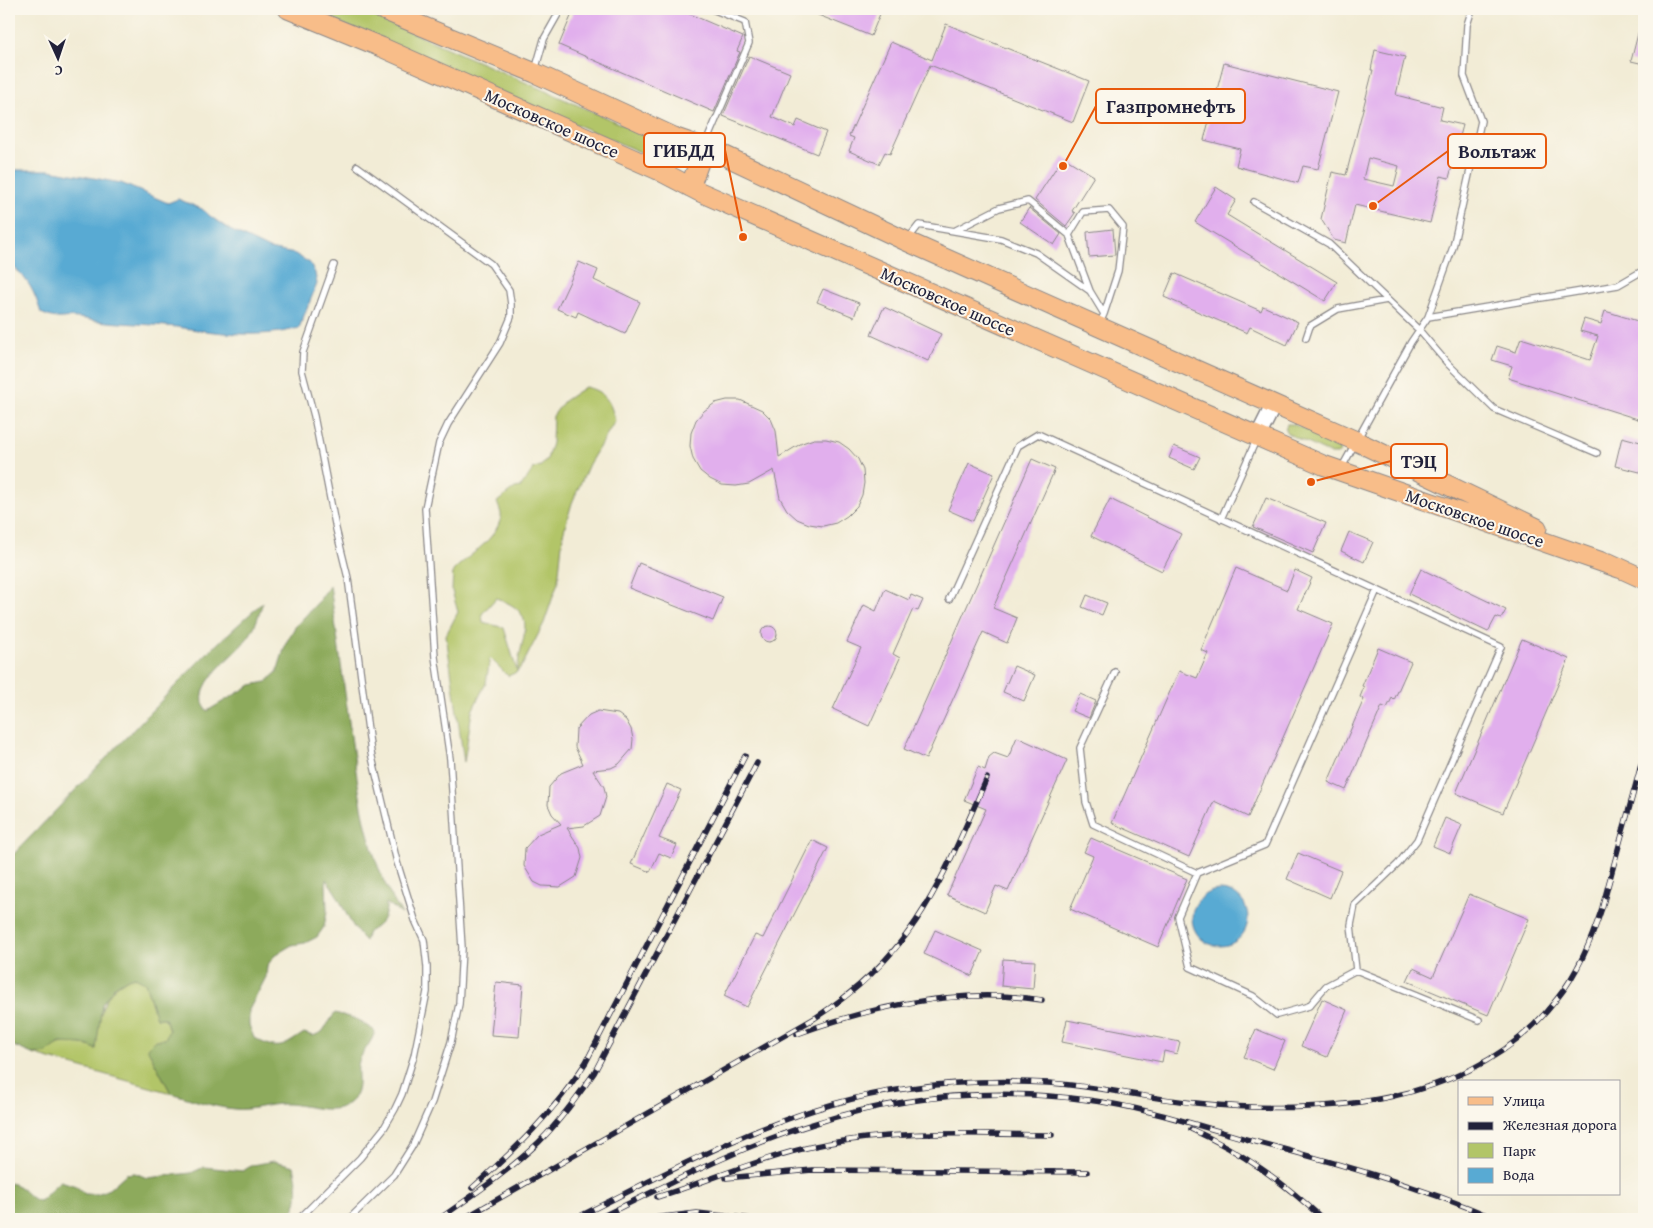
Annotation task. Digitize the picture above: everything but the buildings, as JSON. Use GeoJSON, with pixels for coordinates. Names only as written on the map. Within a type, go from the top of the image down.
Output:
{"type":"FeatureCollection","features":[{"type":"Feature","properties":{"kind":"main road","name":"Московское шоссе"},"geometry":{"type":"LineString","coordinates":[[288,9],[381,47],[690,186],[1340,471],[1619,568]]}},
{"type":"Feature","properties":{"kind":"main road","name":"Московское шоссе"},"geometry":{"type":"LineString","coordinates":[[381,9],[535,72],[676,138],[717,152],[906,241],[1101,319],[1274,404],[1356,441],[1644,579]]}},
{"type":"Feature","properties":{"kind":"main road"},"geometry":{"type":"LineString","coordinates":[[658,170],[676,138]]}},
{"type":"Feature","properties":{"kind":"main road"},"geometry":{"type":"LineString","coordinates":[[690,186],[704,149]]}},
{"type":"Feature","properties":{"kind":"street"},"geometry":{"type":"LineString","coordinates":[[1258,436],[1274,404]]}},
{"type":"Feature","properties":{"kind":"lane"},"geometry":{"type":"LineString","coordinates":[[535,72],[544,39],[561,9]]}},
{"type":"Feature","properties":{"kind":"lane"},"geometry":{"type":"LineString","coordinates":[[704,149],[749,43],[745,22],[712,9]]}},
{"type":"Feature","properties":{"kind":"lane"},"geometry":{"type":"LineString","coordinates":[[1340,471],[1428,317],[1452,247],[1481,121],[1464,76],[1467,25],[1472,9]]}},
{"type":"Feature","properties":{"kind":"lane"},"geometry":{"type":"LineString","coordinates":[[349,1219],[394,1175],[413,1145],[432,1102],[451,1042],[459,1004],[462,948],[450,758],[435,657],[425,508],[440,443],[448,424],[500,343],[511,317],[512,304],[509,290],[491,264],[357,166]]}},
{"type":"Feature","properties":{"kind":"lane"},"geometry":{"type":"LineString","coordinates":[[956,230],[999,208],[1028,202],[1068,235],[1101,319]]}},
{"type":"Feature","properties":{"kind":"lane"},"geometry":{"type":"LineString","coordinates":[[1254,202],[1329,244],[1419,330],[1448,364],[1494,409],[1597,453]]}},
{"type":"Feature","properties":{"kind":"lane"},"geometry":{"type":"LineString","coordinates":[[1068,235],[1083,212],[1109,210],[1123,227],[1118,271],[1101,319]]}},
{"type":"Feature","properties":{"kind":"lane"},"geometry":{"type":"LineString","coordinates":[[906,241],[919,225],[1001,239],[1036,253],[1090,291]]}},
{"type":"Feature","properties":{"kind":"lane"},"geometry":{"type":"LineString","coordinates":[[299,1219],[360,1158],[384,1128],[395,1109],[402,1094],[414,1056],[427,992],[428,967],[424,940],[415,920],[397,862],[371,753],[348,578],[314,416],[302,371],[303,352],[334,265]]}},
{"type":"Feature","properties":{"kind":"lane"},"geometry":{"type":"LineString","coordinates":[[1428,317],[1618,285],[1644,270]]}},
{"type":"Feature","properties":{"kind":"lane"},"geometry":{"type":"LineString","coordinates":[[1306,338],[1310,326],[1338,309],[1388,300]]}},
{"type":"Feature","properties":{"kind":"lane"},"geometry":{"type":"LineString","coordinates":[[948,599],[1018,446],[1038,434],[1501,647],[1417,840],[1398,864],[1355,905],[1350,925],[1356,970]]}},
{"type":"Feature","properties":{"kind":"lane"},"geometry":{"type":"LineString","coordinates":[[1222,519],[1258,436]]}},
{"type":"Feature","properties":{"kind":"lane"},"geometry":{"type":"LineString","coordinates":[[1356,970],[1326,986],[1309,1006],[1277,1015],[1253,996],[1190,967],[1178,917],[1198,873],[1265,845],[1377,590]]}},
{"type":"Feature","properties":{"kind":"lane"},"geometry":{"type":"LineString","coordinates":[[1115,672],[1080,748],[1086,802],[1094,824],[1198,873]]}},
{"type":"Feature","properties":{"kind":"lane"},"geometry":{"type":"LineString","coordinates":[[1356,970],[1479,1020]]}},
{"type":"Feature","properties":{"kind":"green space"},"geometry":{"type":"Polygon","coordinates":[[[308,9],[358,9],[646,135],[650,143],[649,146],[646,150],[640,152],[308,9]]]}},
{"type":"Feature","properties":{"kind":"green space"},"geometry":{"type":"Polygon","coordinates":[[[585,387],[598,391],[609,403],[615,421],[589,464],[572,503],[563,534],[558,582],[544,623],[523,664],[517,672],[508,676],[490,658],[486,683],[472,711],[464,762],[446,635],[458,612],[452,591],[453,571],[494,533],[501,517],[497,502],[515,488],[521,487],[534,468],[541,466],[547,459],[552,443],[553,416],[564,401],[585,387]],[[496,598],[482,614],[483,622],[504,628],[517,671],[525,627],[519,611],[510,604],[496,598]]]}},
{"type":"Feature","properties":{"kind":"green space"},"geometry":{"type":"Polygon","coordinates":[[[1287,424],[1293,424],[1336,443],[1339,446],[1340,452],[1331,454],[1288,434],[1285,430],[1287,424]]]}},
{"type":"Feature","properties":{"kind":"green space"},"geometry":{"type":"Polygon","coordinates":[[[330,585],[357,777],[366,825],[380,871],[402,914],[386,903],[382,920],[368,932],[365,941],[354,927],[332,886],[326,879],[327,911],[324,927],[317,937],[305,943],[292,945],[275,955],[267,966],[266,977],[249,1010],[249,1025],[254,1038],[275,1046],[285,1044],[304,1033],[313,1036],[322,1032],[335,1013],[356,1019],[375,1031],[359,1061],[358,1087],[353,1099],[346,1105],[329,1109],[283,1104],[240,1109],[210,1105],[171,1093],[147,1048],[155,1040],[165,1039],[169,1030],[165,1018],[156,1018],[145,982],[135,977],[128,978],[115,986],[102,1004],[96,1049],[83,1044],[60,1043],[46,1053],[32,1054],[9,1044],[9,859],[205,655],[263,602],[252,632],[207,683],[203,692],[203,702],[207,711],[251,685],[266,682],[277,672],[286,643],[295,627],[318,602],[330,585]]]}},
{"type":"Feature","properties":{"kind":"green space"},"geometry":{"type":"Polygon","coordinates":[[[136,977],[145,982],[156,1018],[165,1018],[169,1031],[165,1039],[155,1041],[147,1048],[171,1093],[32,1054],[40,1053],[67,1042],[82,1044],[96,1049],[98,1027],[104,1004],[109,995],[116,986],[125,980],[136,977]]]}},
{"type":"Feature","properties":{"kind":"green space"},"geometry":{"type":"Polygon","coordinates":[[[274,1161],[294,1166],[298,1194],[297,1201],[286,1219],[9,1219],[9,1183],[19,1186],[31,1197],[39,1201],[61,1181],[76,1186],[85,1194],[97,1194],[109,1189],[126,1174],[135,1173],[147,1178],[191,1173],[204,1167],[243,1171],[252,1165],[274,1161]]]}},
{"type":"Feature","properties":{"kind":"water"},"geometry":{"type":"Polygon","coordinates":[[[9,167],[16,170],[50,170],[121,183],[168,203],[178,199],[202,209],[230,230],[269,249],[295,254],[310,263],[315,273],[317,284],[299,328],[269,333],[238,334],[167,326],[95,321],[81,318],[57,318],[41,313],[29,285],[9,263],[9,167]]]}},
{"type":"Feature","properties":{"kind":"water"},"geometry":{"type":"Polygon","coordinates":[[[1214,890],[1226,890],[1236,894],[1244,902],[1248,918],[1244,934],[1236,942],[1226,946],[1214,946],[1204,942],[1196,934],[1192,924],[1192,912],[1196,902],[1204,894],[1214,890]]]}},
{"type":"Feature","properties":{"kind":"railway"},"geometry":{"type":"LineString","coordinates":[[574,1219],[693,1159],[775,1123],[860,1097],[904,1089],[958,1083],[1030,1082],[1085,1087],[1196,1103],[1243,1107],[1293,1107],[1342,1104],[1391,1096],[1438,1083],[1482,1063],[1522,1036],[1556,1000],[1571,979],[1588,944],[1602,908],[1644,754]]}},
{"type":"Feature","properties":{"kind":"railway"},"geometry":{"type":"LineString","coordinates":[[472,1188],[534,1129],[561,1097],[586,1062],[745,756]]}},
{"type":"Feature","properties":{"kind":"railway"},"geometry":{"type":"LineString","coordinates":[[439,1219],[503,1173],[539,1142],[575,1100],[594,1073],[757,763]]}},
{"type":"Feature","properties":{"kind":"railway"},"geometry":{"type":"LineString","coordinates":[[463,1219],[815,1018],[849,994],[878,968],[921,913],[939,883],[987,778]]}},
{"type":"Feature","properties":{"kind":"railway"},"geometry":{"type":"LineString","coordinates":[[797,1034],[856,1015],[918,1002],[980,996],[1042,1000]]}},
{"type":"Feature","properties":{"kind":"railway"},"geometry":{"type":"LineString","coordinates":[[597,1219],[730,1155],[813,1124],[847,1114],[915,1100],[984,1095],[1053,1096],[1109,1103],[1151,1112],[1376,1176],[1496,1219]]}},
{"type":"Feature","properties":{"kind":"railway"},"geometry":{"type":"LineString","coordinates":[[1191,1129],[1227,1147],[1261,1168],[1323,1219]]}},
{"type":"Feature","properties":{"kind":"railway"},"geometry":{"type":"LineString","coordinates":[[657,1197],[765,1159],[802,1149],[864,1138],[927,1134],[1052,1135]]}},
{"type":"Feature","properties":{"kind":"railway"},"geometry":{"type":"LineString","coordinates":[[726,1178],[812,1170],[1087,1172]]}},
{"type":"Feature","properties":{"kind":"railway"},"geometry":{"type":"LineString","coordinates":[[645,1219],[697,1213],[752,1219]]}},
{"type":"Feature","properties":{"kind":"place","name":"Газпромнефть"},"geometry":{"type":"Point","coordinates":[1063,166]}},
{"type":"Feature","properties":{"kind":"place","name":"Вольтаж"},"geometry":{"type":"Point","coordinates":[1373,206]}},
{"type":"Feature","properties":{"kind":"place","name":"ГИБДД"},"geometry":{"type":"Point","coordinates":[743,237]}},
{"type":"Feature","properties":{"kind":"place","name":"ТЭЦ"},"geometry":{"type":"Point","coordinates":[1311,482]}}]}
